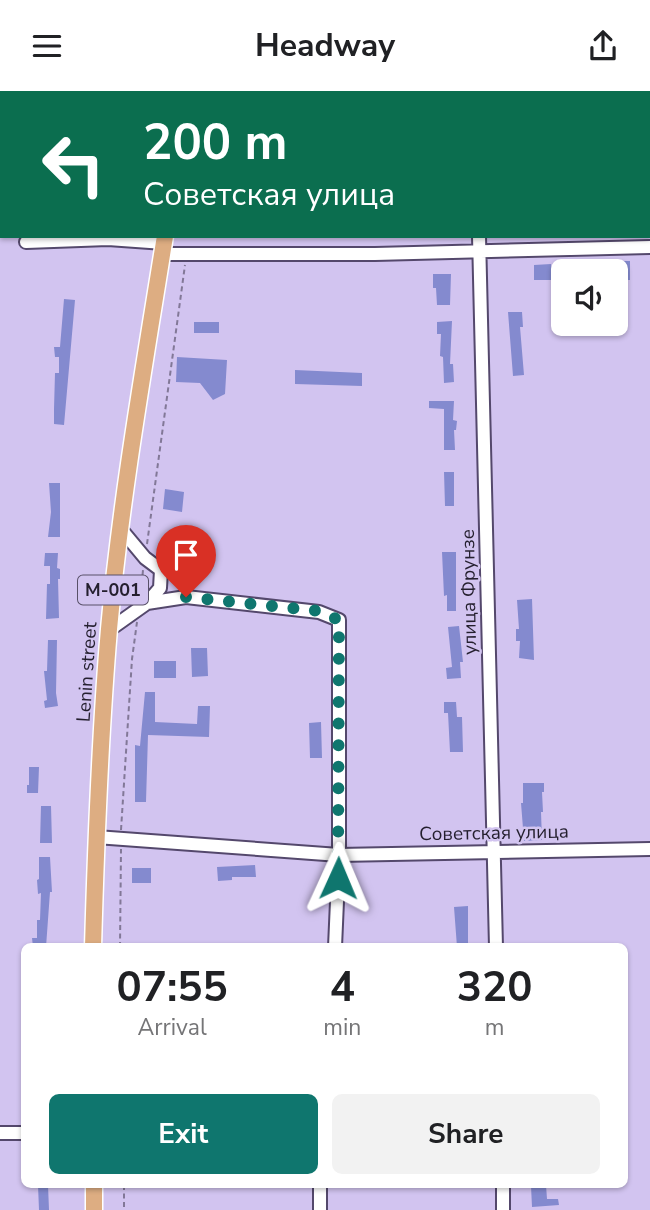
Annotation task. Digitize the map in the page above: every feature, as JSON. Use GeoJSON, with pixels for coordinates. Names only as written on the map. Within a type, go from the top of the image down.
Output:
{"type":"FeatureCollection","features":[{"type":"Feature","properties":{"kind":"main road","name":"Lenin street"},"geometry":{"type":"LineString","coordinates":[[93,943],[96,837],[109,630],[120,528],[164,244]]}},
{"type":"Feature","properties":{"kind":"main road"},"geometry":{"type":"LineString","coordinates":[[94,1188],[94,1210]]}},
{"type":"Feature","properties":{"kind":"street"},"geometry":{"type":"LineString","coordinates":[[26,242],[92,238]]}},
{"type":"Feature","properties":{"kind":"street"},"geometry":{"type":"LineString","coordinates":[[116,238],[164,244],[479,251],[650,247]]}},
{"type":"Feature","properties":{"kind":"street","name":"улица Фрунзе"},"geometry":{"type":"LineString","coordinates":[[479,238],[496,943]]}},
{"type":"Feature","properties":{"kind":"street"},"geometry":{"type":"LineString","coordinates":[[109,630],[148,603],[160,588],[161,570],[145,558],[120,528]]}},
{"type":"Feature","properties":{"kind":"street"},"geometry":{"type":"LineString","coordinates":[[148,603],[186,597],[319,611],[339,620],[339,855],[335,943]]}},
{"type":"Feature","properties":{"kind":"street","name":"Советская улица"},"geometry":{"type":"LineString","coordinates":[[96,837],[339,855],[650,849]]}},
{"type":"Feature","properties":{"kind":"street"},"geometry":{"type":"LineString","coordinates":[[0,1133],[21,1133]]}},
{"type":"Feature","properties":{"kind":"street"},"geometry":{"type":"LineString","coordinates":[[320,1188],[320,1210]]}},
{"type":"Feature","properties":{"kind":"street"},"geometry":{"type":"LineString","coordinates":[[503,1188],[503,1210]]}},
{"type":"Feature","properties":{"kind":"path"},"geometry":{"type":"LineString","coordinates":[[124,1188],[124,1210]]}},
{"type":"Feature","properties":{"kind":"building"},"geometry":{"type":"Polygon","coordinates":[[[628,261],[630,261],[628,280],[628,261]]]}},
{"type":"Feature","properties":{"kind":"building"},"geometry":{"type":"Polygon","coordinates":[[[551,264],[551,280],[534,280],[534,265],[551,264]]]}},
{"type":"Feature","properties":{"kind":"building"},"geometry":{"type":"Polygon","coordinates":[[[433,274],[451,274],[450,305],[437,305],[433,274]]]}},
{"type":"Feature","properties":{"kind":"building"},"geometry":{"type":"Polygon","coordinates":[[[64,299],[75,300],[64,425],[54,424],[55,373],[59,373],[59,357],[55,357],[54,347],[60,347],[64,299]]]}},
{"type":"Feature","properties":{"kind":"building"},"geometry":{"type":"Polygon","coordinates":[[[508,312],[522,312],[523,327],[520,327],[524,375],[513,376],[508,312]]]}},
{"type":"Feature","properties":{"kind":"building"},"geometry":{"type":"Polygon","coordinates":[[[452,321],[450,364],[453,364],[454,382],[444,383],[443,357],[440,356],[441,334],[437,334],[437,322],[452,321]]]}},
{"type":"Feature","properties":{"kind":"building"},"geometry":{"type":"Polygon","coordinates":[[[194,322],[219,322],[219,333],[194,333],[194,322]]]}},
{"type":"Feature","properties":{"kind":"building"},"geometry":{"type":"Polygon","coordinates":[[[177,357],[227,360],[225,394],[213,400],[200,383],[176,382],[177,357]]]}},
{"type":"Feature","properties":{"kind":"building"},"geometry":{"type":"Polygon","coordinates":[[[295,370],[362,373],[362,386],[295,384],[295,370]]]}},
{"type":"Feature","properties":{"kind":"building"},"geometry":{"type":"Polygon","coordinates":[[[429,401],[454,401],[453,420],[457,421],[454,430],[455,450],[444,450],[444,409],[429,408],[429,401]]]}},
{"type":"Feature","properties":{"kind":"building"},"geometry":{"type":"Polygon","coordinates":[[[444,472],[454,472],[454,506],[445,506],[444,472]]]}},
{"type":"Feature","properties":{"kind":"building"},"geometry":{"type":"Polygon","coordinates":[[[49,483],[60,483],[60,537],[48,537],[51,512],[49,483]]]}},
{"type":"Feature","properties":{"kind":"building"},"geometry":{"type":"Polygon","coordinates":[[[165,489],[184,492],[182,512],[163,509],[165,489]]]}},
{"type":"Feature","properties":{"kind":"building"},"geometry":{"type":"Polygon","coordinates":[[[442,552],[456,552],[456,611],[447,611],[442,552]]]}},
{"type":"Feature","properties":{"kind":"building"},"geometry":{"type":"Polygon","coordinates":[[[45,553],[58,553],[59,618],[46,619],[50,566],[44,566],[45,553]]]}},
{"type":"Feature","properties":{"kind":"building"},"geometry":{"type":"Polygon","coordinates":[[[532,599],[534,660],[519,658],[520,641],[516,641],[516,629],[519,629],[517,600],[532,599]]]}},
{"type":"Feature","properties":{"kind":"building"},"geometry":{"type":"Polygon","coordinates":[[[459,626],[463,662],[460,662],[461,678],[447,679],[446,668],[452,667],[448,627],[459,626]]]}},
{"type":"Feature","properties":{"kind":"building"},"geometry":{"type":"Polygon","coordinates":[[[48,640],[57,640],[58,706],[45,708],[44,701],[47,700],[44,671],[47,671],[48,640]]]}},
{"type":"Feature","properties":{"kind":"building"},"geometry":{"type":"Polygon","coordinates":[[[191,648],[207,648],[208,676],[192,677],[191,648]]]}},
{"type":"Feature","properties":{"kind":"building"},"geometry":{"type":"Polygon","coordinates":[[[154,661],[176,661],[176,678],[154,678],[154,661]]]}},
{"type":"Feature","properties":{"kind":"building"},"geometry":{"type":"Polygon","coordinates":[[[145,692],[155,692],[155,722],[197,724],[198,706],[210,706],[209,737],[148,735],[146,802],[135,802],[135,745],[140,746],[145,692]]]}},
{"type":"Feature","properties":{"kind":"building"},"geometry":{"type":"Polygon","coordinates":[[[444,702],[456,702],[457,717],[462,717],[463,752],[450,752],[448,713],[444,713],[444,702]]]}},
{"type":"Feature","properties":{"kind":"building"},"geometry":{"type":"Polygon","coordinates":[[[321,722],[322,758],[310,758],[309,723],[321,722]]]}},
{"type":"Feature","properties":{"kind":"building"},"geometry":{"type":"Polygon","coordinates":[[[29,767],[39,767],[38,793],[27,793],[29,767]]]}},
{"type":"Feature","properties":{"kind":"building"},"geometry":{"type":"Polygon","coordinates":[[[523,783],[544,783],[542,840],[524,841],[521,803],[523,783]]]}},
{"type":"Feature","properties":{"kind":"building"},"geometry":{"type":"Polygon","coordinates":[[[41,806],[51,806],[52,843],[40,843],[41,806]]]}},
{"type":"Feature","properties":{"kind":"building"},"geometry":{"type":"Polygon","coordinates":[[[39,857],[50,857],[52,892],[46,943],[33,943],[32,938],[37,938],[37,920],[40,920],[39,857]]]}},
{"type":"Feature","properties":{"kind":"building"},"geometry":{"type":"Polygon","coordinates":[[[255,865],[256,877],[232,877],[232,880],[218,881],[217,867],[255,865]]]}},
{"type":"Feature","properties":{"kind":"building"},"geometry":{"type":"Polygon","coordinates":[[[132,868],[151,868],[151,883],[132,883],[132,868]]]}},
{"type":"Feature","properties":{"kind":"building"},"geometry":{"type":"Polygon","coordinates":[[[468,906],[468,943],[457,943],[454,907],[468,906]]]}},
{"type":"Feature","properties":{"kind":"building"},"geometry":{"type":"Polygon","coordinates":[[[38,1188],[48,1188],[49,1210],[39,1210],[38,1188]]]}},
{"type":"Feature","properties":{"kind":"building"},"geometry":{"type":"Polygon","coordinates":[[[531,1188],[546,1188],[547,1199],[558,1199],[559,1205],[532,1207],[531,1188]]]}},
{"type":"Feature","properties":{"kind":"route"},"geometry":{"type":"LineString","coordinates":[[186,597],[319,611],[339,620],[338,878]]}}]}
